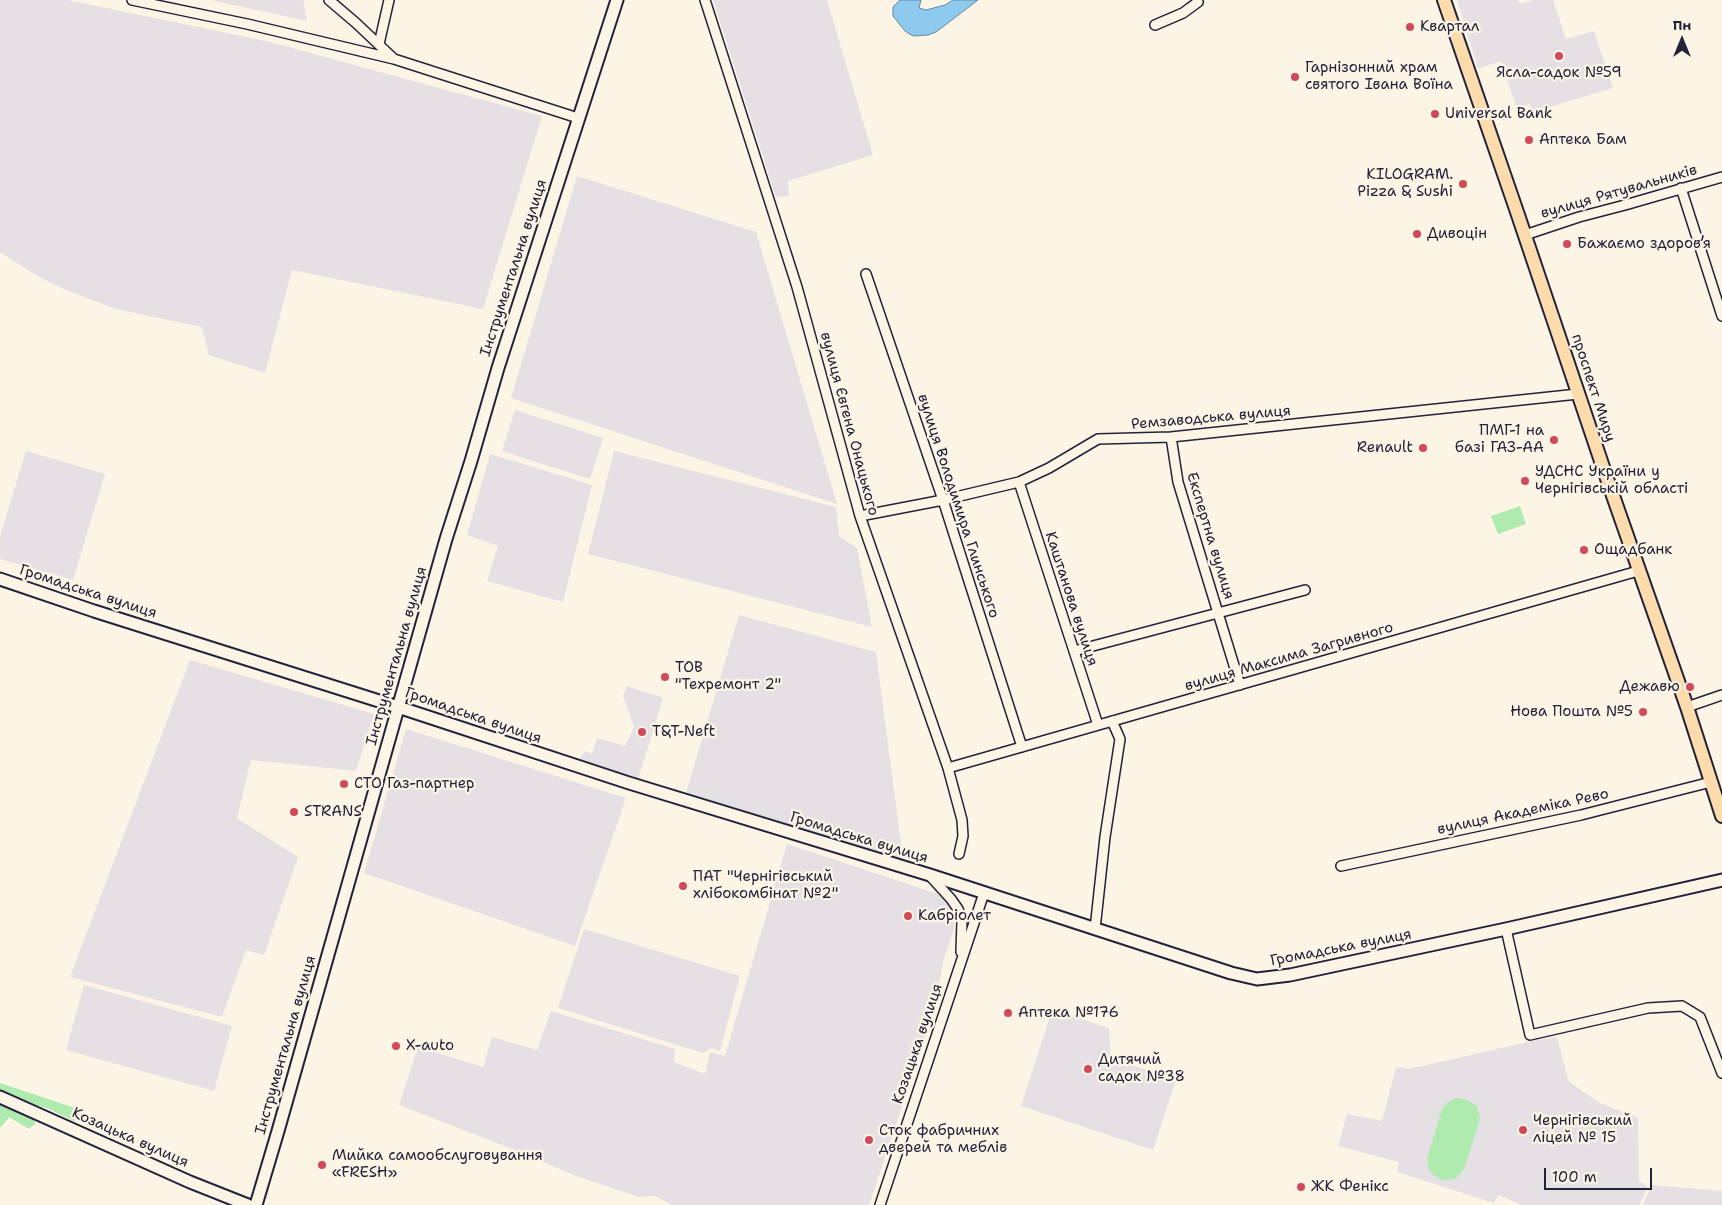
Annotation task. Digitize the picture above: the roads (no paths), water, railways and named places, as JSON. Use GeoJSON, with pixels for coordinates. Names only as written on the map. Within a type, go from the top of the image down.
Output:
{"type":"FeatureCollection","features":[{"type":"Feature","properties":{"kind":"main road","name":"проспект Миру"},"geometry":{"type":"LineString","coordinates":[[1444,0],[1722,816]]}},
{"type":"Feature","properties":{"kind":"street"},"geometry":{"type":"LineString","coordinates":[[132,0],[247,24],[394,59],[578,118]]}},
{"type":"Feature","properties":{"kind":"street"},"geometry":{"type":"LineString","coordinates":[[329,0],[394,59]]}},
{"type":"Feature","properties":{"kind":"street"},"geometry":{"type":"LineString","coordinates":[[378,44],[389,0]]}},
{"type":"Feature","properties":{"kind":"street","name":"Інструментальна вулиця"},"geometry":{"type":"LineString","coordinates":[[256,1205],[446,539],[498,368],[617,0]]}},
{"type":"Feature","properties":{"kind":"street","name":"вулиця Євгена Онацького"},"geometry":{"type":"LineString","coordinates":[[705,0],[797,287],[860,516],[948,768],[962,820],[963,836],[959,854]]}},
{"type":"Feature","properties":{"kind":"street"},"geometry":{"type":"LineString","coordinates":[[1155,25],[1182,13],[1198,2],[1197,0]]}},
{"type":"Feature","properties":{"kind":"street","name":"вулиця Рятувальників"},"geometry":{"type":"LineString","coordinates":[[1525,235],[1579,217],[1722,177]]}},
{"type":"Feature","properties":{"kind":"street"},"geometry":{"type":"LineString","coordinates":[[1681,188],[1722,316]]}},
{"type":"Feature","properties":{"kind":"street","name":"вулиця Володимира Глинського"},"geometry":{"type":"LineString","coordinates":[[866,274],[943,500],[1022,748]]}},
{"type":"Feature","properties":{"kind":"street","name":"Ремзаводська вулиця"},"geometry":{"type":"LineString","coordinates":[[860,516],[943,500],[1019,482],[1049,468],[1098,439],[1171,438],[1578,394]]}},
{"type":"Feature","properties":{"kind":"street","name":"Експертна вулиця"},"geometry":{"type":"LineString","coordinates":[[1171,438],[1178,482],[1240,685]]}},
{"type":"Feature","properties":{"kind":"street","name":"Каштанова вулиця"},"geometry":{"type":"LineString","coordinates":[[1019,482],[1098,725]]}},
{"type":"Feature","properties":{"kind":"street","name":"вулиця Максима Загривного"},"geometry":{"type":"LineString","coordinates":[[948,768],[1638,570]]}},
{"type":"Feature","properties":{"kind":"street","name":"Громадська вулиця"},"geometry":{"type":"LineString","coordinates":[[0,579],[629,783],[930,875],[1231,973],[1257,979],[1290,975],[1722,880]]}},
{"type":"Feature","properties":{"kind":"street","name":"Експертна вулиця"},"geometry":{"type":"LineString","coordinates":[[1074,651],[1305,590]]}},
{"type":"Feature","properties":{"kind":"street"},"geometry":{"type":"LineString","coordinates":[[1686,708],[1722,695]]}},
{"type":"Feature","properties":{"kind":"street"},"geometry":{"type":"LineString","coordinates":[[1095,929],[1105,836],[1120,739],[1112,721]]}},
{"type":"Feature","properties":{"kind":"street","name":"вулиця Академіка Рево"},"geometry":{"type":"LineString","coordinates":[[1341,866],[1581,815],[1711,782]]}},
{"type":"Feature","properties":{"kind":"street"},"geometry":{"type":"LineString","coordinates":[[930,875],[951,899],[962,920],[960,965]]}},
{"type":"Feature","properties":{"kind":"street","name":"Козацька вулиця"},"geometry":{"type":"LineString","coordinates":[[880,1205],[984,893]]}},
{"type":"Feature","properties":{"kind":"street"},"geometry":{"type":"LineString","coordinates":[[1506,929],[1530,1035],[1648,1008],[1682,1006],[1700,1017],[1722,1073]]}},
{"type":"Feature","properties":{"kind":"street","name":"Козацька вулиця"},"geometry":{"type":"LineString","coordinates":[[0,1097],[190,1182],[248,1205]]}},
{"type":"Feature","properties":{"kind":"water"},"geometry":{"type":"Polygon","coordinates":[[[900,0],[921,0],[919,8],[926,10],[945,5],[953,0],[978,0],[936,32],[928,35],[913,36],[905,31],[893,16],[893,7],[900,0]]]}},
{"type":"Feature","properties":{"kind":"place","name":"Квартал"},"geometry":{"type":"Point","coordinates":[1410,27]}},
{"type":"Feature","properties":{"kind":"place","name":"Ясла-садок №59"},"geometry":{"type":"Point","coordinates":[1559,56]}},
{"type":"Feature","properties":{"kind":"place","name":"Гарнізонний храм святого Івана Воїна"},"geometry":{"type":"Point","coordinates":[1295,77]}},
{"type":"Feature","properties":{"kind":"place","name":"Universal Bank"},"geometry":{"type":"Point","coordinates":[1435,114]}},
{"type":"Feature","properties":{"kind":"place","name":"Аптека Бам"},"geometry":{"type":"Point","coordinates":[1529,140]}},
{"type":"Feature","properties":{"kind":"place","name":"KILOGRAM. Pizza & Sushi"},"geometry":{"type":"Point","coordinates":[1463,184]}},
{"type":"Feature","properties":{"kind":"place","name":"Дивоцін"},"geometry":{"type":"Point","coordinates":[1417,234]}},
{"type":"Feature","properties":{"kind":"place","name":"Бажаємо здоров’я"},"geometry":{"type":"Point","coordinates":[1567,244]}},
{"type":"Feature","properties":{"kind":"place","name":"ПМГ-1 на базі ГАЗ-АА"},"geometry":{"type":"Point","coordinates":[1554,440]}},
{"type":"Feature","properties":{"kind":"place","name":"Renault"},"geometry":{"type":"Point","coordinates":[1423,448]}},
{"type":"Feature","properties":{"kind":"place","name":"УДСНС України у Чернігівській області"},"geometry":{"type":"Point","coordinates":[1525,481]}},
{"type":"Feature","properties":{"kind":"place","name":"Ощадбанк"},"geometry":{"type":"Point","coordinates":[1584,550]}},
{"type":"Feature","properties":{"kind":"place","name":"ТОВ \"Техремонт 2\""},"geometry":{"type":"Point","coordinates":[665,677]}},
{"type":"Feature","properties":{"kind":"place","name":"Дежавю"},"geometry":{"type":"Point","coordinates":[1690,687]}},
{"type":"Feature","properties":{"kind":"place","name":"Нова Пошта №5"},"geometry":{"type":"Point","coordinates":[1643,712]}},
{"type":"Feature","properties":{"kind":"place","name":"T&T-Neft"},"geometry":{"type":"Point","coordinates":[642,732]}},
{"type":"Feature","properties":{"kind":"place","name":"СТО Газ-партнер"},"geometry":{"type":"Point","coordinates":[344,784]}},
{"type":"Feature","properties":{"kind":"place","name":"STRANS"},"geometry":{"type":"Point","coordinates":[294,812]}},
{"type":"Feature","properties":{"kind":"place","name":"ПАТ \"Чернігівський хлібокомбінат №2\""},"geometry":{"type":"Point","coordinates":[683,886]}},
{"type":"Feature","properties":{"kind":"place","name":"Кабріолет"},"geometry":{"type":"Point","coordinates":[908,916]}},
{"type":"Feature","properties":{"kind":"place","name":"Аптека №176"},"geometry":{"type":"Point","coordinates":[1008,1013]}},
{"type":"Feature","properties":{"kind":"place","name":"X-auto"},"geometry":{"type":"Point","coordinates":[396,1046]}},
{"type":"Feature","properties":{"kind":"place","name":"Дитячий садок №38"},"geometry":{"type":"Point","coordinates":[1088,1069]}},
{"type":"Feature","properties":{"kind":"place","name":"Чернігівський ліцей № 15"},"geometry":{"type":"Point","coordinates":[1523,1130]}},
{"type":"Feature","properties":{"kind":"place","name":"Сток фабричних дверей та меблів"},"geometry":{"type":"Point","coordinates":[869,1140]}},
{"type":"Feature","properties":{"kind":"place","name":"Мийка самообслуговування «FRESH»"},"geometry":{"type":"Point","coordinates":[322,1165]}},
{"type":"Feature","properties":{"kind":"place","name":"ЖК Фенікс"},"geometry":{"type":"Point","coordinates":[1301,1187]}}]}
